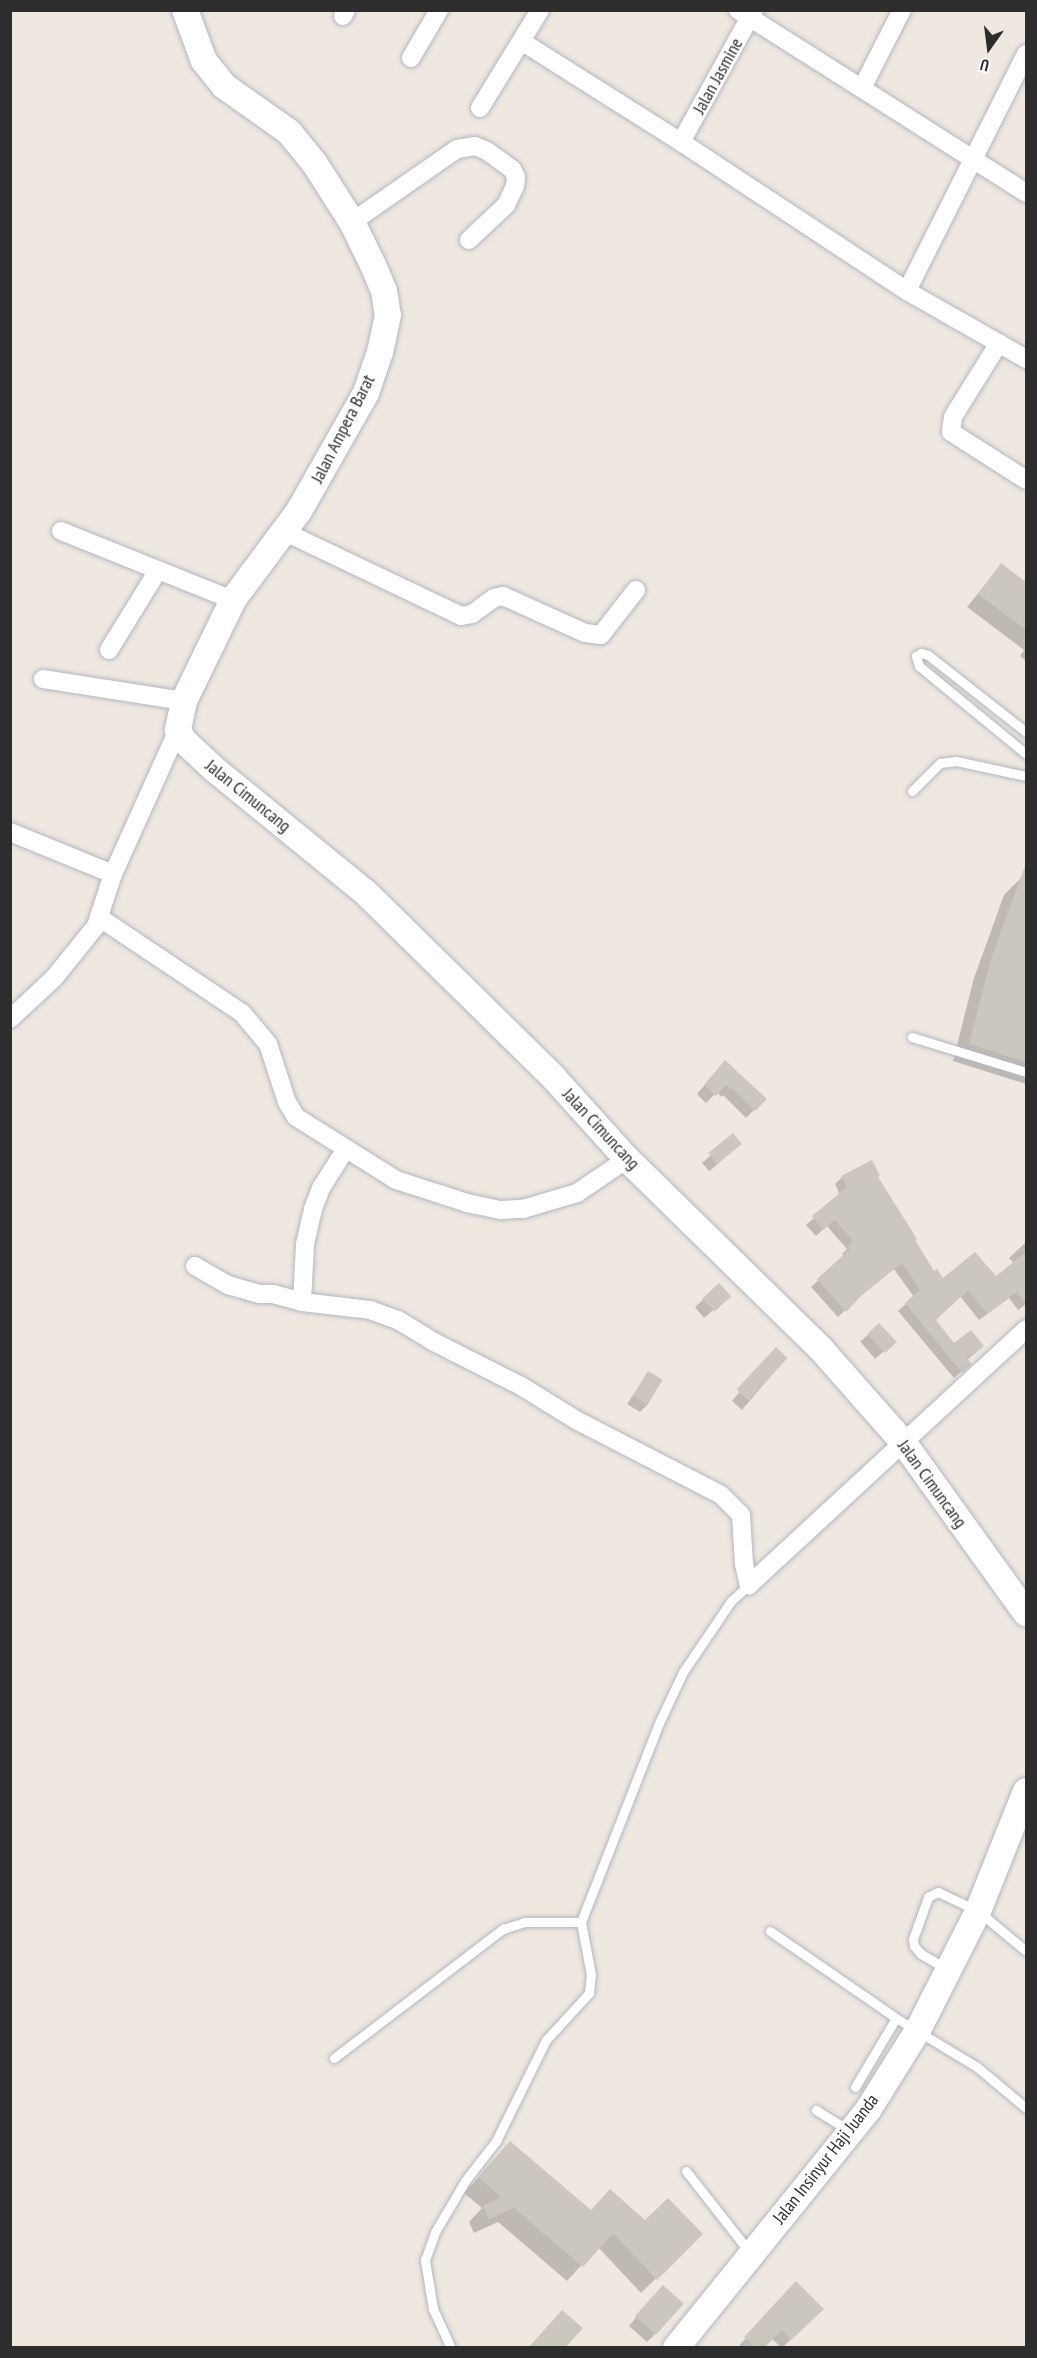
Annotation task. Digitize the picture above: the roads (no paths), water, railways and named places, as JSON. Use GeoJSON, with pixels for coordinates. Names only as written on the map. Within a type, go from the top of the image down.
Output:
{"type":"FeatureCollection","features":[{"type":"Feature","properties":{"kind":"street","name":"Jalan Ampera Barat"},"geometry":{"type":"LineString","coordinates":[[184,10],[204,61],[224,86],[289,132],[315,164],[352,222],[384,291],[388,315],[380,352],[366,393],[332,456],[285,532],[233,600],[197,670],[184,701]]}},
{"type":"Feature","properties":{"kind":"street"},"geometry":{"type":"LineString","coordinates":[[411,58],[439,10]]}},
{"type":"Feature","properties":{"kind":"street"},"geometry":{"type":"LineString","coordinates":[[480,108],[540,10]]}},
{"type":"Feature","properties":{"kind":"street"},"geometry":{"type":"LineString","coordinates":[[862,88],[902,10]]}},
{"type":"Feature","properties":{"kind":"street"},"geometry":{"type":"LineString","coordinates":[[748,13],[1026,193]]}},
{"type":"Feature","properties":{"kind":"street","name":"Jalan Jasmine"},"geometry":{"type":"LineString","coordinates":[[681,142],[748,13]]}},
{"type":"Feature","properties":{"kind":"street"},"geometry":{"type":"LineString","coordinates":[[521,41],[681,142],[907,291],[1026,359]]}},
{"type":"Feature","properties":{"kind":"street"},"geometry":{"type":"LineString","coordinates":[[907,291],[1026,54]]}},
{"type":"Feature","properties":{"kind":"street"},"geometry":{"type":"LineString","coordinates":[[352,222],[457,149],[475,146],[487,151],[512,169],[515,186],[506,205],[469,240]]}},
{"type":"Feature","properties":{"kind":"street"},"geometry":{"type":"LineString","coordinates":[[999,343],[953,417],[951,432],[1026,480]]}},
{"type":"Feature","properties":{"kind":"street"},"geometry":{"type":"LineString","coordinates":[[61,531],[157,572],[233,600]]}},
{"type":"Feature","properties":{"kind":"street"},"geometry":{"type":"LineString","coordinates":[[285,532],[461,616],[472,614],[494,598],[503,596],[585,633],[601,635],[636,590]]}},
{"type":"Feature","properties":{"kind":"street"},"geometry":{"type":"LineString","coordinates":[[109,650],[157,572]]}},
{"type":"Feature","properties":{"kind":"street"},"geometry":{"type":"LineString","coordinates":[[10,1018],[54,978],[100,918],[113,874],[178,730],[184,701],[43,679]]}},
{"type":"Feature","properties":{"kind":"street","name":"Jalan Cimuncang"},"geometry":{"type":"LineString","coordinates":[[178,730],[191,748],[214,769],[365,892],[554,1078],[627,1159],[821,1349],[903,1442],[1026,1613]]}},
{"type":"Feature","properties":{"kind":"street"},"geometry":{"type":"LineString","coordinates":[[10,832],[113,874]]}},
{"type":"Feature","properties":{"kind":"street"},"geometry":{"type":"LineString","coordinates":[[100,918],[242,1013],[268,1044],[291,1111],[296,1117],[345,1150],[396,1180],[418,1190],[501,1210],[523,1209],[563,1199],[588,1188],[627,1159]]}},
{"type":"Feature","properties":{"kind":"street"},"geometry":{"type":"LineString","coordinates":[[302,1302],[305,1244],[313,1209],[321,1188],[345,1150]]}},
{"type":"Feature","properties":{"kind":"street"},"geometry":{"type":"LineString","coordinates":[[195,1266],[228,1285],[259,1294],[273,1294],[302,1302],[370,1310],[398,1320],[434,1342],[521,1386],[576,1420],[721,1495],[741,1515],[744,1564],[749,1585],[1026,1329]]}},
{"type":"Feature","properties":{"kind":"street","name":"Jalan Insinyur Haji Juanda"},"geometry":{"type":"LineString","coordinates":[[676,2348],[851,2133],[918,2030],[978,1911],[1023,1807]]}},
{"type":"Feature","properties":{"kind":"lane"},"geometry":{"type":"LineString","coordinates":[[1026,732],[928,655],[921,653],[916,656],[919,666],[1026,754]]}},
{"type":"Feature","properties":{"kind":"lane"},"geometry":{"type":"LineString","coordinates":[[912,791],[940,763],[956,761],[1026,776]]}},
{"type":"Feature","properties":{"kind":"lane"},"geometry":{"type":"LineString","coordinates":[[912,1037],[1026,1072]]}},
{"type":"Feature","properties":{"kind":"lane"},"geometry":{"type":"LineString","coordinates":[[451,2348],[433,2309],[425,2260],[435,2232],[465,2181],[496,2141],[546,2040],[589,1993],[591,1975],[581,1922],[659,1723],[683,1672],[731,1601],[749,1585]]}},
{"type":"Feature","properties":{"kind":"lane"},"geometry":{"type":"LineString","coordinates":[[948,1970],[921,1954],[914,1946],[913,1939],[928,1897],[938,1892],[978,1911],[1026,1951]]}},
{"type":"Feature","properties":{"kind":"lane"},"geometry":{"type":"LineString","coordinates":[[334,2058],[503,1929],[524,1922],[581,1922]]}},
{"type":"Feature","properties":{"kind":"lane"},"geometry":{"type":"LineString","coordinates":[[770,1931],[896,2018],[977,2067],[1026,2108]]}},
{"type":"Feature","properties":{"kind":"lane"},"geometry":{"type":"LineString","coordinates":[[855,2087],[896,2018]]}},
{"type":"Feature","properties":{"kind":"lane"},"geometry":{"type":"LineString","coordinates":[[816,2110],[851,2133]]}},
{"type":"Feature","properties":{"kind":"lane"},"geometry":{"type":"LineString","coordinates":[[686,2171],[751,2254]]}}]}
